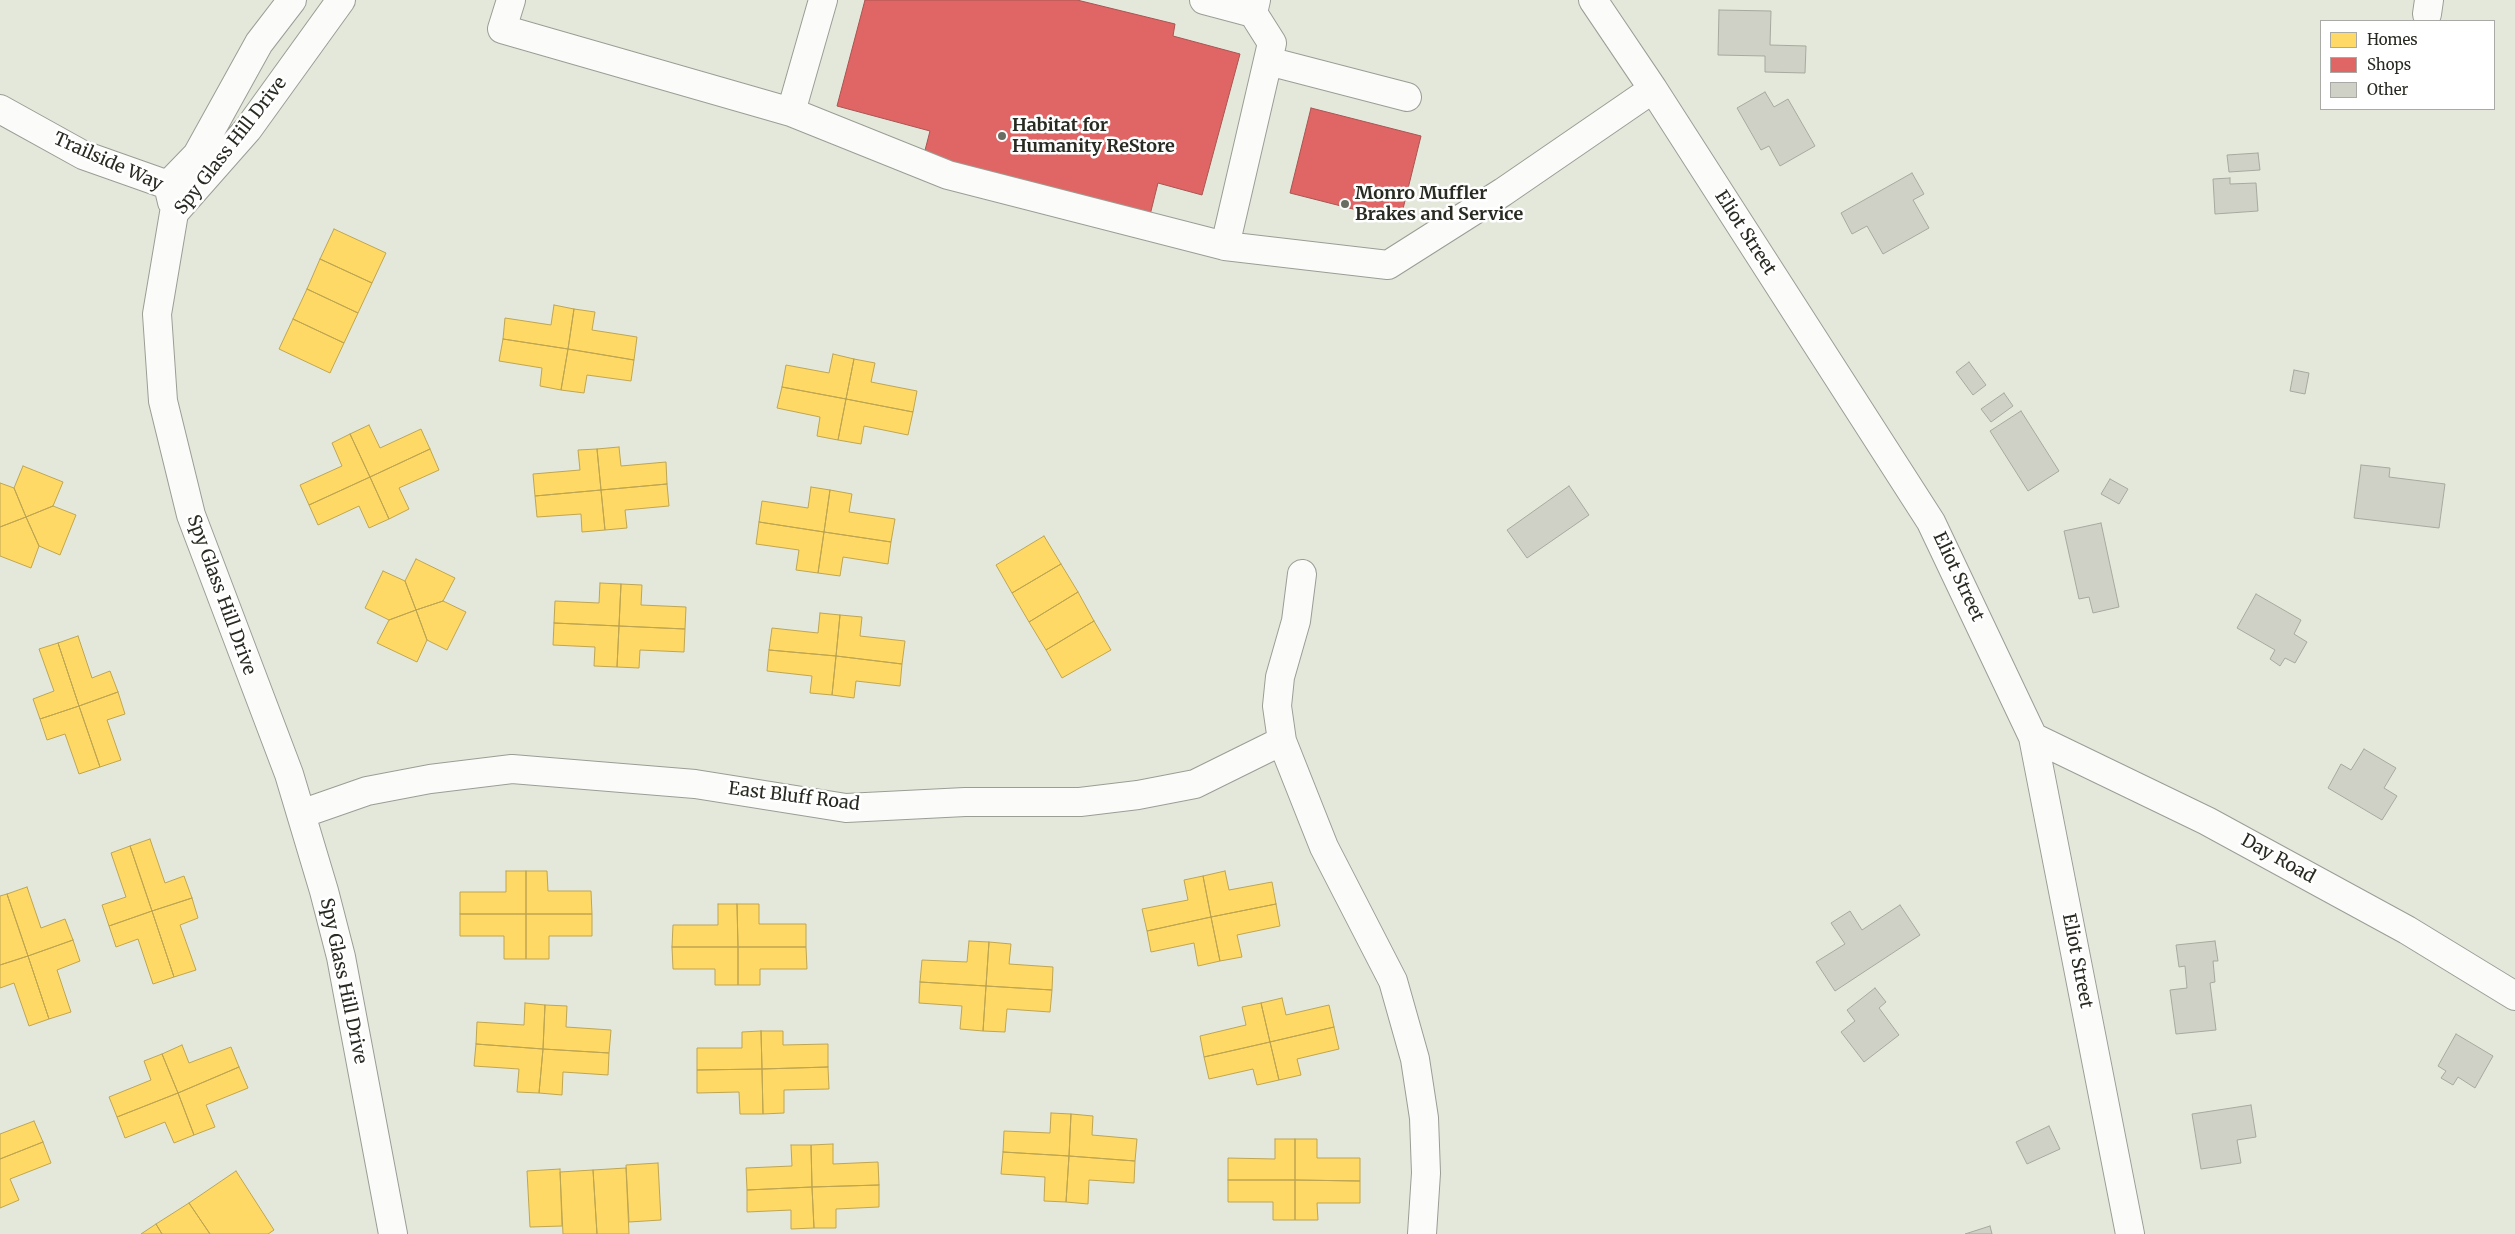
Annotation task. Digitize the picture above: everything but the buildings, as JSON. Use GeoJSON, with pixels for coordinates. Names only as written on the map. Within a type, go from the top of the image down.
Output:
{"type":"FeatureCollection","features":[{"type":"Feature","properties":{"kind":"street","name":"Spy Glass Hill Drive"},"geometry":{"type":"LineString","coordinates":[[168,185],[197,155],[259,44],[292,0]]}},
{"type":"Feature","properties":{"kind":"street","name":"Spy Glass Hill Drive"},"geometry":{"type":"LineString","coordinates":[[341,0],[248,129],[174,213],[156,314],[163,401],[191,515],[289,774],[340,957],[393,1234]]}},
{"type":"Feature","properties":{"kind":"street"},"geometry":{"type":"LineString","coordinates":[[511,0],[502,29],[791,112],[948,175],[1225,246],[1388,265],[1503,192],[1653,90]]}},
{"type":"Feature","properties":{"kind":"street"},"geometry":{"type":"LineString","coordinates":[[791,112],[823,0]]}},
{"type":"Feature","properties":{"kind":"street"},"geometry":{"type":"LineString","coordinates":[[1204,0],[1254,6],[1272,43],[1225,246]]}},
{"type":"Feature","properties":{"kind":"street","name":"Eliot Street"},"geometry":{"type":"LineString","coordinates":[[1593,0],[1931,522],[2033,737],[2130,1234]]}},
{"type":"Feature","properties":{"kind":"street"},"geometry":{"type":"LineString","coordinates":[[1268,61],[1407,97]]}},
{"type":"Feature","properties":{"kind":"street","name":"Trailside Way"},"geometry":{"type":"LineString","coordinates":[[0,109],[83,155],[168,185],[174,213]]}},
{"type":"Feature","properties":{"kind":"street"},"geometry":{"type":"LineString","coordinates":[[1302,574],[1296,621],[1280,677],[1277,706],[1282,741],[1324,847],[1396,990],[1415,1059],[1424,1118],[1426,1173],[1422,1234]]}},
{"type":"Feature","properties":{"kind":"street","name":"Day Road"},"geometry":{"type":"LineString","coordinates":[[2033,737],[2207,821],[2407,930],[2515,996]]}},
{"type":"Feature","properties":{"kind":"street","name":"East Bluff Road"},"geometry":{"type":"LineString","coordinates":[[301,814],[367,791],[430,779],[512,769],[695,784],[846,808],[965,802],[1080,802],[1138,795],[1195,784],[1282,741]]}},
{"type":"Feature","properties":{"kind":"place","name":"Habitat for Humanity ReStore"},"geometry":{"type":"Point","coordinates":[1002,136]}},
{"type":"Feature","properties":{"kind":"place","name":"Monro Muffler Brakes and Service"},"geometry":{"type":"Point","coordinates":[1345,204]}}]}
